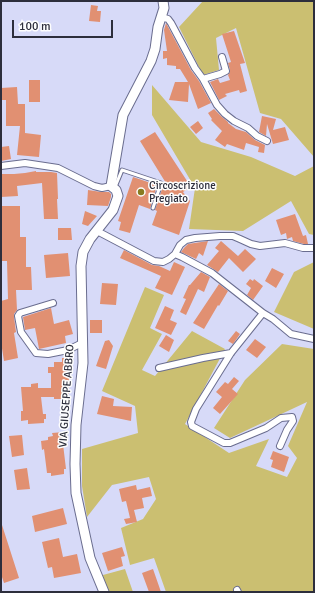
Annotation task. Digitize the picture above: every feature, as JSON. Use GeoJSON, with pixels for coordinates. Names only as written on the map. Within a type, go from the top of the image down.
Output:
{"type":"FeatureCollection","features":[{"type":"Feature","properties":{"kind":"street","name":"VIA GIUSEPPE ABBRO"},"geometry":{"type":"LineString","coordinates":[[104,592],[90,558],[76,493],[76,425],[83,363],[81,266],[83,252],[90,239],[113,210],[118,196],[116,190],[113,188],[123,115],[151,61],[155,49],[158,27],[164,8],[163,1]]}},
{"type":"Feature","properties":{"kind":"street"},"geometry":{"type":"LineString","coordinates":[[161,16],[168,19],[171,23],[217,105],[234,121],[248,128],[257,136],[268,141]]}},
{"type":"Feature","properties":{"kind":"street"},"geometry":{"type":"LineString","coordinates":[[203,79],[226,71],[222,57]]}},
{"type":"Feature","properties":{"kind":"street"},"geometry":{"type":"LineString","coordinates":[[1,166],[25,163],[58,168],[94,186],[113,188]]}},
{"type":"Feature","properties":{"kind":"street"},"geometry":{"type":"LineString","coordinates":[[97,231],[154,261],[162,262],[169,260],[175,254],[180,245],[186,240],[195,238],[233,236],[251,244],[260,246],[285,243],[303,248],[314,248]]}},
{"type":"Feature","properties":{"kind":"street"},"geometry":{"type":"LineString","coordinates":[[175,254],[212,274],[263,313],[274,319],[291,334],[314,339]]}},
{"type":"Feature","properties":{"kind":"street"},"geometry":{"type":"LineString","coordinates":[[53,303],[20,313],[18,316],[21,332],[36,353],[48,354],[68,350],[82,343]]}},
{"type":"Feature","properties":{"kind":"street"},"geometry":{"type":"LineString","coordinates":[[263,313],[231,353],[196,409],[191,422],[192,426],[224,443],[230,443],[266,428],[281,418],[292,417],[293,421],[280,446]]}},
{"type":"Feature","properties":{"kind":"street"},"geometry":{"type":"LineString","coordinates":[[159,368],[231,353]]}},
{"type":"Feature","properties":{"kind":"lane"},"geometry":{"type":"LineString","coordinates":[[113,188],[122,170],[161,183],[153,208]]}},
{"type":"Feature","properties":{"kind":"shaded area"},"geometry":{"type":"Polygon","coordinates":[[[203,1],[314,1],[314,157],[281,119],[260,113],[236,28],[216,38],[219,70],[203,75],[179,27],[203,1]]]}},
{"type":"Feature","properties":{"kind":"shaded area"},"geometry":{"type":"Polygon","coordinates":[[[152,85],[201,142],[251,157],[295,176],[314,166],[314,235],[309,234],[291,201],[243,231],[189,229],[195,188],[152,115],[152,85]]]}},
{"type":"Feature","properties":{"kind":"shaded area"},"geometry":{"type":"Polygon","coordinates":[[[314,262],[314,329],[274,312],[294,272],[314,262]]]}},
{"type":"Feature","properties":{"kind":"shaded area"},"geometry":{"type":"Polygon","coordinates":[[[145,287],[164,295],[150,328],[162,334],[142,370],[155,376],[192,331],[225,349],[185,424],[229,453],[269,439],[256,466],[287,477],[297,458],[288,446],[307,402],[230,438],[214,428],[245,380],[282,344],[314,349],[314,592],[166,592],[154,558],[130,565],[121,528],[143,519],[156,499],[149,477],[112,485],[87,517],[82,486],[82,449],[138,433],[135,406],[102,391],[145,287]]]}},
{"type":"Feature","properties":{"kind":"shaded area"},"geometry":{"type":"Polygon","coordinates":[[[125,569],[133,592],[105,592],[103,575],[125,569]]]}},
{"type":"Feature","properties":{"kind":"building"},"geometry":{"type":"Polygon","coordinates":[[[91,5],[98,6],[97,11],[101,11],[100,22],[89,21],[91,5]]]}},
{"type":"Feature","properties":{"kind":"building"},"geometry":{"type":"Polygon","coordinates":[[[166,23],[191,70],[211,103],[198,109],[189,84],[188,102],[169,100],[175,82],[188,82],[180,69],[176,69],[176,66],[167,65],[167,58],[163,59],[163,51],[167,51],[164,30],[166,23]]]}},
{"type":"Feature","properties":{"kind":"building"},"geometry":{"type":"Polygon","coordinates":[[[234,31],[245,63],[240,64],[247,91],[240,93],[239,90],[225,94],[227,96],[219,100],[210,82],[218,79],[220,83],[230,80],[228,75],[230,70],[228,63],[231,62],[222,34],[234,31]]]}},
{"type":"Feature","properties":{"kind":"building"},"geometry":{"type":"Polygon","coordinates":[[[29,80],[40,80],[40,102],[29,102],[29,80]]]}},
{"type":"Feature","properties":{"kind":"building"},"geometry":{"type":"Polygon","coordinates":[[[17,87],[18,104],[25,104],[25,133],[41,135],[39,157],[17,155],[20,126],[6,126],[6,100],[1,100],[1,88],[17,87]]]}},
{"type":"Feature","properties":{"kind":"building"},"geometry":{"type":"Polygon","coordinates":[[[214,109],[236,129],[246,132],[255,140],[265,145],[264,153],[258,152],[259,147],[246,143],[244,150],[227,144],[225,147],[215,140],[222,131],[211,120],[212,119],[208,113],[214,109]]]}},
{"type":"Feature","properties":{"kind":"building"},"geometry":{"type":"Polygon","coordinates":[[[262,116],[276,119],[273,130],[285,127],[289,140],[273,144],[267,124],[266,136],[259,132],[262,116]]]}},
{"type":"Feature","properties":{"kind":"building"},"geometry":{"type":"Polygon","coordinates":[[[198,121],[203,128],[196,134],[190,127],[198,121]]]}},
{"type":"Feature","properties":{"kind":"building"},"geometry":{"type":"Polygon","coordinates":[[[155,132],[191,187],[183,192],[190,201],[179,235],[152,225],[163,186],[169,188],[140,141],[155,132]]]}},
{"type":"Feature","properties":{"kind":"building"},"geometry":{"type":"Polygon","coordinates":[[[9,146],[11,159],[1,161],[1,147],[9,146]]]}},
{"type":"Feature","properties":{"kind":"building"},"geometry":{"type":"Polygon","coordinates":[[[36,171],[57,173],[58,219],[44,219],[42,183],[17,186],[18,196],[1,197],[1,174],[36,171]]]}},
{"type":"Feature","properties":{"kind":"building"},"geometry":{"type":"Polygon","coordinates":[[[133,177],[157,185],[150,209],[139,205],[130,233],[119,230],[121,222],[118,221],[133,177]]]}},
{"type":"Feature","properties":{"kind":"building"},"geometry":{"type":"Polygon","coordinates":[[[88,190],[109,192],[111,197],[108,206],[87,205],[88,190]]]}},
{"type":"Feature","properties":{"kind":"building"},"geometry":{"type":"Polygon","coordinates":[[[1,206],[20,206],[20,237],[26,237],[26,267],[31,267],[32,290],[16,290],[17,310],[14,317],[16,332],[14,333],[18,358],[4,361],[1,342],[1,301],[8,299],[7,261],[2,261],[1,206]]]}},
{"type":"Feature","properties":{"kind":"building"},"geometry":{"type":"Polygon","coordinates":[[[85,211],[97,216],[88,226],[82,224],[85,211]]]}},
{"type":"Feature","properties":{"kind":"building"},"geometry":{"type":"Polygon","coordinates":[[[295,214],[303,236],[306,235],[308,244],[293,241],[292,237],[287,239],[286,233],[281,235],[276,220],[295,214]]]}},
{"type":"Feature","properties":{"kind":"building"},"geometry":{"type":"Polygon","coordinates":[[[58,228],[71,228],[72,240],[58,240],[58,228]]]}},
{"type":"Feature","properties":{"kind":"building"},"geometry":{"type":"Polygon","coordinates":[[[208,241],[203,256],[199,253],[196,259],[181,252],[188,244],[208,241]]]}},
{"type":"Feature","properties":{"kind":"building"},"geometry":{"type":"Polygon","coordinates":[[[221,241],[238,256],[245,249],[256,259],[243,272],[229,258],[218,272],[207,265],[219,251],[215,248],[221,241]]]}},
{"type":"Feature","properties":{"kind":"building"},"geometry":{"type":"Polygon","coordinates":[[[124,250],[152,265],[159,266],[170,271],[174,262],[185,267],[172,295],[155,288],[161,276],[120,258],[124,250]]]}},
{"type":"Feature","properties":{"kind":"building"},"geometry":{"type":"Polygon","coordinates":[[[68,253],[70,276],[46,278],[44,255],[68,253]]]}},
{"type":"Feature","properties":{"kind":"building"},"geometry":{"type":"Polygon","coordinates":[[[272,268],[284,274],[276,288],[265,281],[272,268]]]}},
{"type":"Feature","properties":{"kind":"building"},"geometry":{"type":"Polygon","coordinates":[[[201,272],[210,277],[204,292],[198,289],[186,315],[180,312],[186,299],[183,298],[189,285],[201,272]]]}},
{"type":"Feature","properties":{"kind":"building"},"geometry":{"type":"Polygon","coordinates":[[[250,279],[253,281],[254,279],[263,286],[253,300],[247,295],[251,288],[246,284],[250,279]]]}},
{"type":"Feature","properties":{"kind":"building"},"geometry":{"type":"Polygon","coordinates":[[[102,283],[118,284],[116,305],[100,304],[102,283]]]}},
{"type":"Feature","properties":{"kind":"building"},"geometry":{"type":"Polygon","coordinates":[[[219,284],[228,291],[204,329],[193,323],[219,284]]]}},
{"type":"Feature","properties":{"kind":"building"},"geometry":{"type":"Polygon","coordinates":[[[165,306],[174,310],[170,320],[177,323],[171,335],[155,328],[165,306]]]}},
{"type":"Feature","properties":{"kind":"building"},"geometry":{"type":"Polygon","coordinates":[[[51,308],[54,324],[69,320],[73,334],[65,336],[66,343],[39,349],[35,328],[25,330],[23,317],[51,308]]]}},
{"type":"Feature","properties":{"kind":"building"},"geometry":{"type":"Polygon","coordinates":[[[90,320],[102,320],[102,333],[90,333],[90,320]]]}},
{"type":"Feature","properties":{"kind":"building"},"geometry":{"type":"Polygon","coordinates":[[[236,331],[240,334],[233,344],[228,341],[236,331]]]}},
{"type":"Feature","properties":{"kind":"building"},"geometry":{"type":"Polygon","coordinates":[[[166,335],[174,340],[169,352],[159,346],[166,335]]]}},
{"type":"Feature","properties":{"kind":"building"},"geometry":{"type":"Polygon","coordinates":[[[255,339],[266,347],[257,358],[246,350],[255,339]]]}},
{"type":"Feature","properties":{"kind":"building"},"geometry":{"type":"Polygon","coordinates":[[[109,340],[113,346],[106,369],[96,366],[105,341],[109,340]]]}},
{"type":"Feature","properties":{"kind":"building"},"geometry":{"type":"Polygon","coordinates":[[[62,358],[70,358],[70,363],[72,363],[72,372],[69,372],[69,394],[66,394],[66,399],[41,397],[43,414],[46,414],[44,423],[28,424],[28,420],[21,421],[21,411],[23,411],[21,387],[31,387],[31,384],[38,383],[38,388],[51,388],[51,373],[48,373],[48,367],[54,367],[54,362],[62,362],[62,358]]]}},
{"type":"Feature","properties":{"kind":"building"},"geometry":{"type":"Polygon","coordinates":[[[234,377],[239,381],[232,389],[238,394],[220,414],[213,408],[222,397],[216,392],[225,382],[228,384],[234,377]]]}},
{"type":"Feature","properties":{"kind":"building"},"geometry":{"type":"Polygon","coordinates":[[[102,396],[114,399],[113,406],[132,407],[131,421],[97,414],[102,396]]]}},
{"type":"Feature","properties":{"kind":"building"},"geometry":{"type":"Polygon","coordinates":[[[64,432],[66,444],[63,444],[66,469],[64,469],[64,474],[51,476],[51,473],[47,473],[44,449],[42,450],[41,441],[48,440],[48,437],[53,436],[52,433],[64,432]]]}},
{"type":"Feature","properties":{"kind":"building"},"geometry":{"type":"Polygon","coordinates":[[[22,435],[24,455],[12,457],[9,436],[22,435]]]}},
{"type":"Feature","properties":{"kind":"building"},"geometry":{"type":"Polygon","coordinates":[[[273,451],[289,457],[284,472],[271,467],[273,460],[270,459],[273,451]]]}},
{"type":"Feature","properties":{"kind":"building"},"geometry":{"type":"Polygon","coordinates":[[[27,468],[30,489],[17,490],[14,470],[27,468]]]}},
{"type":"Feature","properties":{"kind":"building"},"geometry":{"type":"Polygon","coordinates":[[[136,485],[137,490],[150,487],[152,496],[142,498],[144,508],[134,510],[137,522],[126,524],[124,519],[130,518],[126,501],[122,502],[119,489],[136,485]]]}},
{"type":"Feature","properties":{"kind":"building"},"geometry":{"type":"Polygon","coordinates":[[[63,508],[67,524],[35,532],[32,516],[63,508]]]}},
{"type":"Feature","properties":{"kind":"building"},"geometry":{"type":"Polygon","coordinates":[[[1,525],[19,578],[4,583],[1,574],[1,525]]]}},
{"type":"Feature","properties":{"kind":"building"},"geometry":{"type":"Polygon","coordinates":[[[59,538],[63,557],[77,554],[81,573],[54,578],[52,567],[48,568],[42,542],[59,538]]]}},
{"type":"Feature","properties":{"kind":"building"},"geometry":{"type":"Polygon","coordinates":[[[122,547],[125,556],[121,557],[123,566],[108,571],[102,553],[122,547]]]}},
{"type":"Feature","properties":{"kind":"building"},"geometry":{"type":"Polygon","coordinates":[[[153,569],[161,592],[149,592],[142,573],[153,569]]]}},
{"type":"Feature","properties":{"kind":"place","name":"Circoscrizione Pregiato"},"geometry":{"type":"Point","coordinates":[141,192]}}]}
